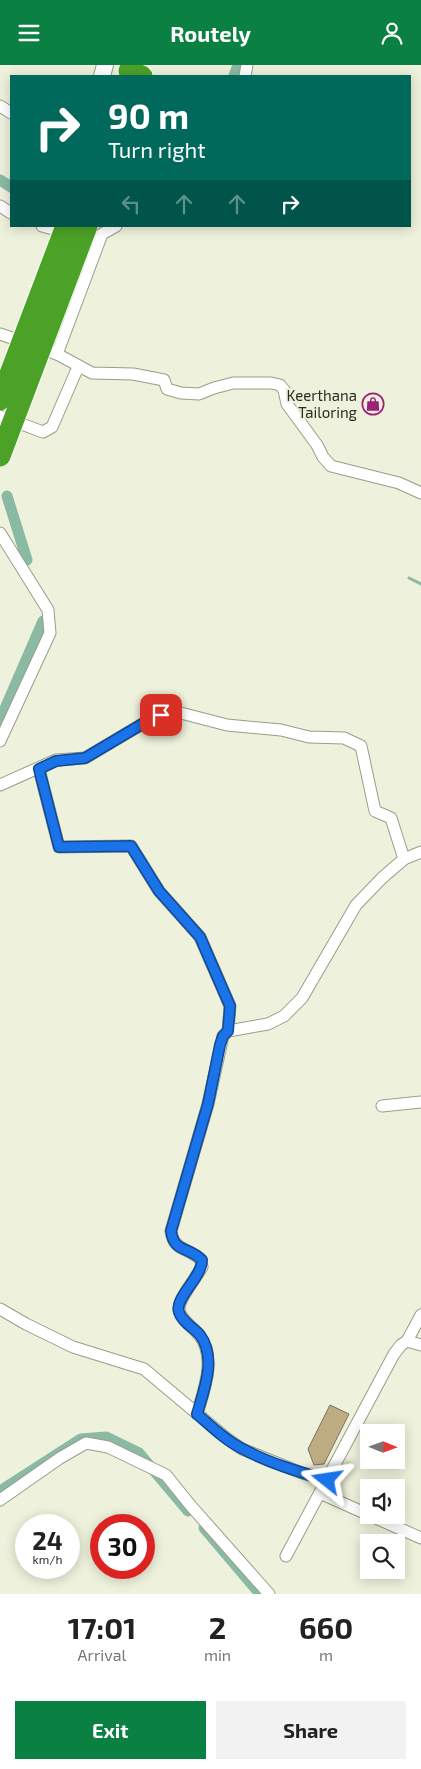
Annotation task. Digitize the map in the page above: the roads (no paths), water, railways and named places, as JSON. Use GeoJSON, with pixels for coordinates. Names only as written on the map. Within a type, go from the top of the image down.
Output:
{"type":"FeatureCollection","features":[{"type":"Feature","properties":{"kind":"highway"},"geometry":{"type":"LineString","coordinates":[[136,73],[153,65]]}},
{"type":"Feature","properties":{"kind":"highway"},"geometry":{"type":"LineString","coordinates":[[0,400],[66,227]]}},
{"type":"Feature","properties":{"kind":"highway"},"geometry":{"type":"LineString","coordinates":[[0,456],[94,230]]}},
{"type":"Feature","properties":{"kind":"street"},"geometry":{"type":"LineString","coordinates":[[46,227],[69,233],[110,227]]}},
{"type":"Feature","properties":{"kind":"street"},"geometry":{"type":"LineString","coordinates":[[57,354],[94,230]]}},
{"type":"Feature","properties":{"kind":"street"},"geometry":{"type":"LineString","coordinates":[[0,334],[57,354],[92,373],[133,374],[164,380],[167,389],[181,393],[199,394],[232,383],[272,383],[280,385],[284,390],[286,404],[331,466],[399,483],[421,493]]}},
{"type":"Feature","properties":{"kind":"street"},"geometry":{"type":"LineString","coordinates":[[0,416],[42,431],[52,427],[78,367]]}},
{"type":"Feature","properties":{"kind":"street"},"geometry":{"type":"LineString","coordinates":[[0,533],[48,610],[50,633],[0,741]]}},
{"type":"Feature","properties":{"kind":"street"},"geometry":{"type":"LineString","coordinates":[[0,785],[56,761],[85,758],[149,720],[173,711],[227,725],[281,730],[309,737],[344,738],[361,746],[375,811],[391,818],[404,859]]}},
{"type":"Feature","properties":{"kind":"street"},"geometry":{"type":"LineString","coordinates":[[39,769],[59,847],[131,846],[159,891],[200,937],[230,1006],[228,1031]]}},
{"type":"Feature","properties":{"kind":"street"},"geometry":{"type":"LineString","coordinates":[[197,1414],[206,1384],[208,1359],[200,1336],[189,1326],[179,1312],[179,1305],[202,1267],[202,1260],[195,1254],[176,1245],[172,1241],[171,1231],[208,1104],[223,1036],[228,1031],[268,1024],[284,1016],[302,998],[356,905],[382,878],[404,859],[421,852]]}},
{"type":"Feature","properties":{"kind":"street"},"geometry":{"type":"LineString","coordinates":[[382,1106],[421,1102]]}},
{"type":"Feature","properties":{"kind":"street"},"geometry":{"type":"LineString","coordinates":[[0,1309],[26,1325],[73,1347],[144,1369],[242,1449],[302,1473],[327,1480]]}},
{"type":"Feature","properties":{"kind":"street"},"geometry":{"type":"LineString","coordinates":[[286,1556],[394,1354],[407,1341],[421,1315]]}},
{"type":"Feature","properties":{"kind":"street"},"geometry":{"type":"LineString","coordinates":[[407,1341],[421,1345]]}},
{"type":"Feature","properties":{"kind":"street"},"geometry":{"type":"LineString","coordinates":[[0,1500],[60,1458],[86,1443],[108,1447],[166,1475],[269,1594]]}},
{"type":"Feature","properties":{"kind":"street"},"geometry":{"type":"LineString","coordinates":[[320,1493],[360,1511]]}},
{"type":"Feature","properties":{"kind":"street"},"geometry":{"type":"LineString","coordinates":[[389,1524],[421,1538]]}},
{"type":"Feature","properties":{"kind":"waterway"},"geometry":{"type":"LineString","coordinates":[[234,75],[238,65]]}},
{"type":"Feature","properties":{"kind":"waterway"},"geometry":{"type":"LineString","coordinates":[[0,180],[10,186]]}},
{"type":"Feature","properties":{"kind":"waterway"},"geometry":{"type":"LineString","coordinates":[[7,496],[27,560]]}},
{"type":"Feature","properties":{"kind":"waterway"},"geometry":{"type":"LineString","coordinates":[[409,578],[421,584]]}},
{"type":"Feature","properties":{"kind":"waterway"},"geometry":{"type":"LineString","coordinates":[[0,720],[43,621]]}},
{"type":"Feature","properties":{"kind":"waterway"},"geometry":{"type":"LineString","coordinates":[[0,1491],[81,1439],[106,1437],[139,1453],[188,1511]]}},
{"type":"Feature","properties":{"kind":"waterway"},"geometry":{"type":"LineString","coordinates":[[204,1528],[260,1594]]}},
{"type":"Feature","properties":{"kind":"place","name":"Keerthana Tailoring"},"geometry":{"type":"Point","coordinates":[373,404]}}]}
